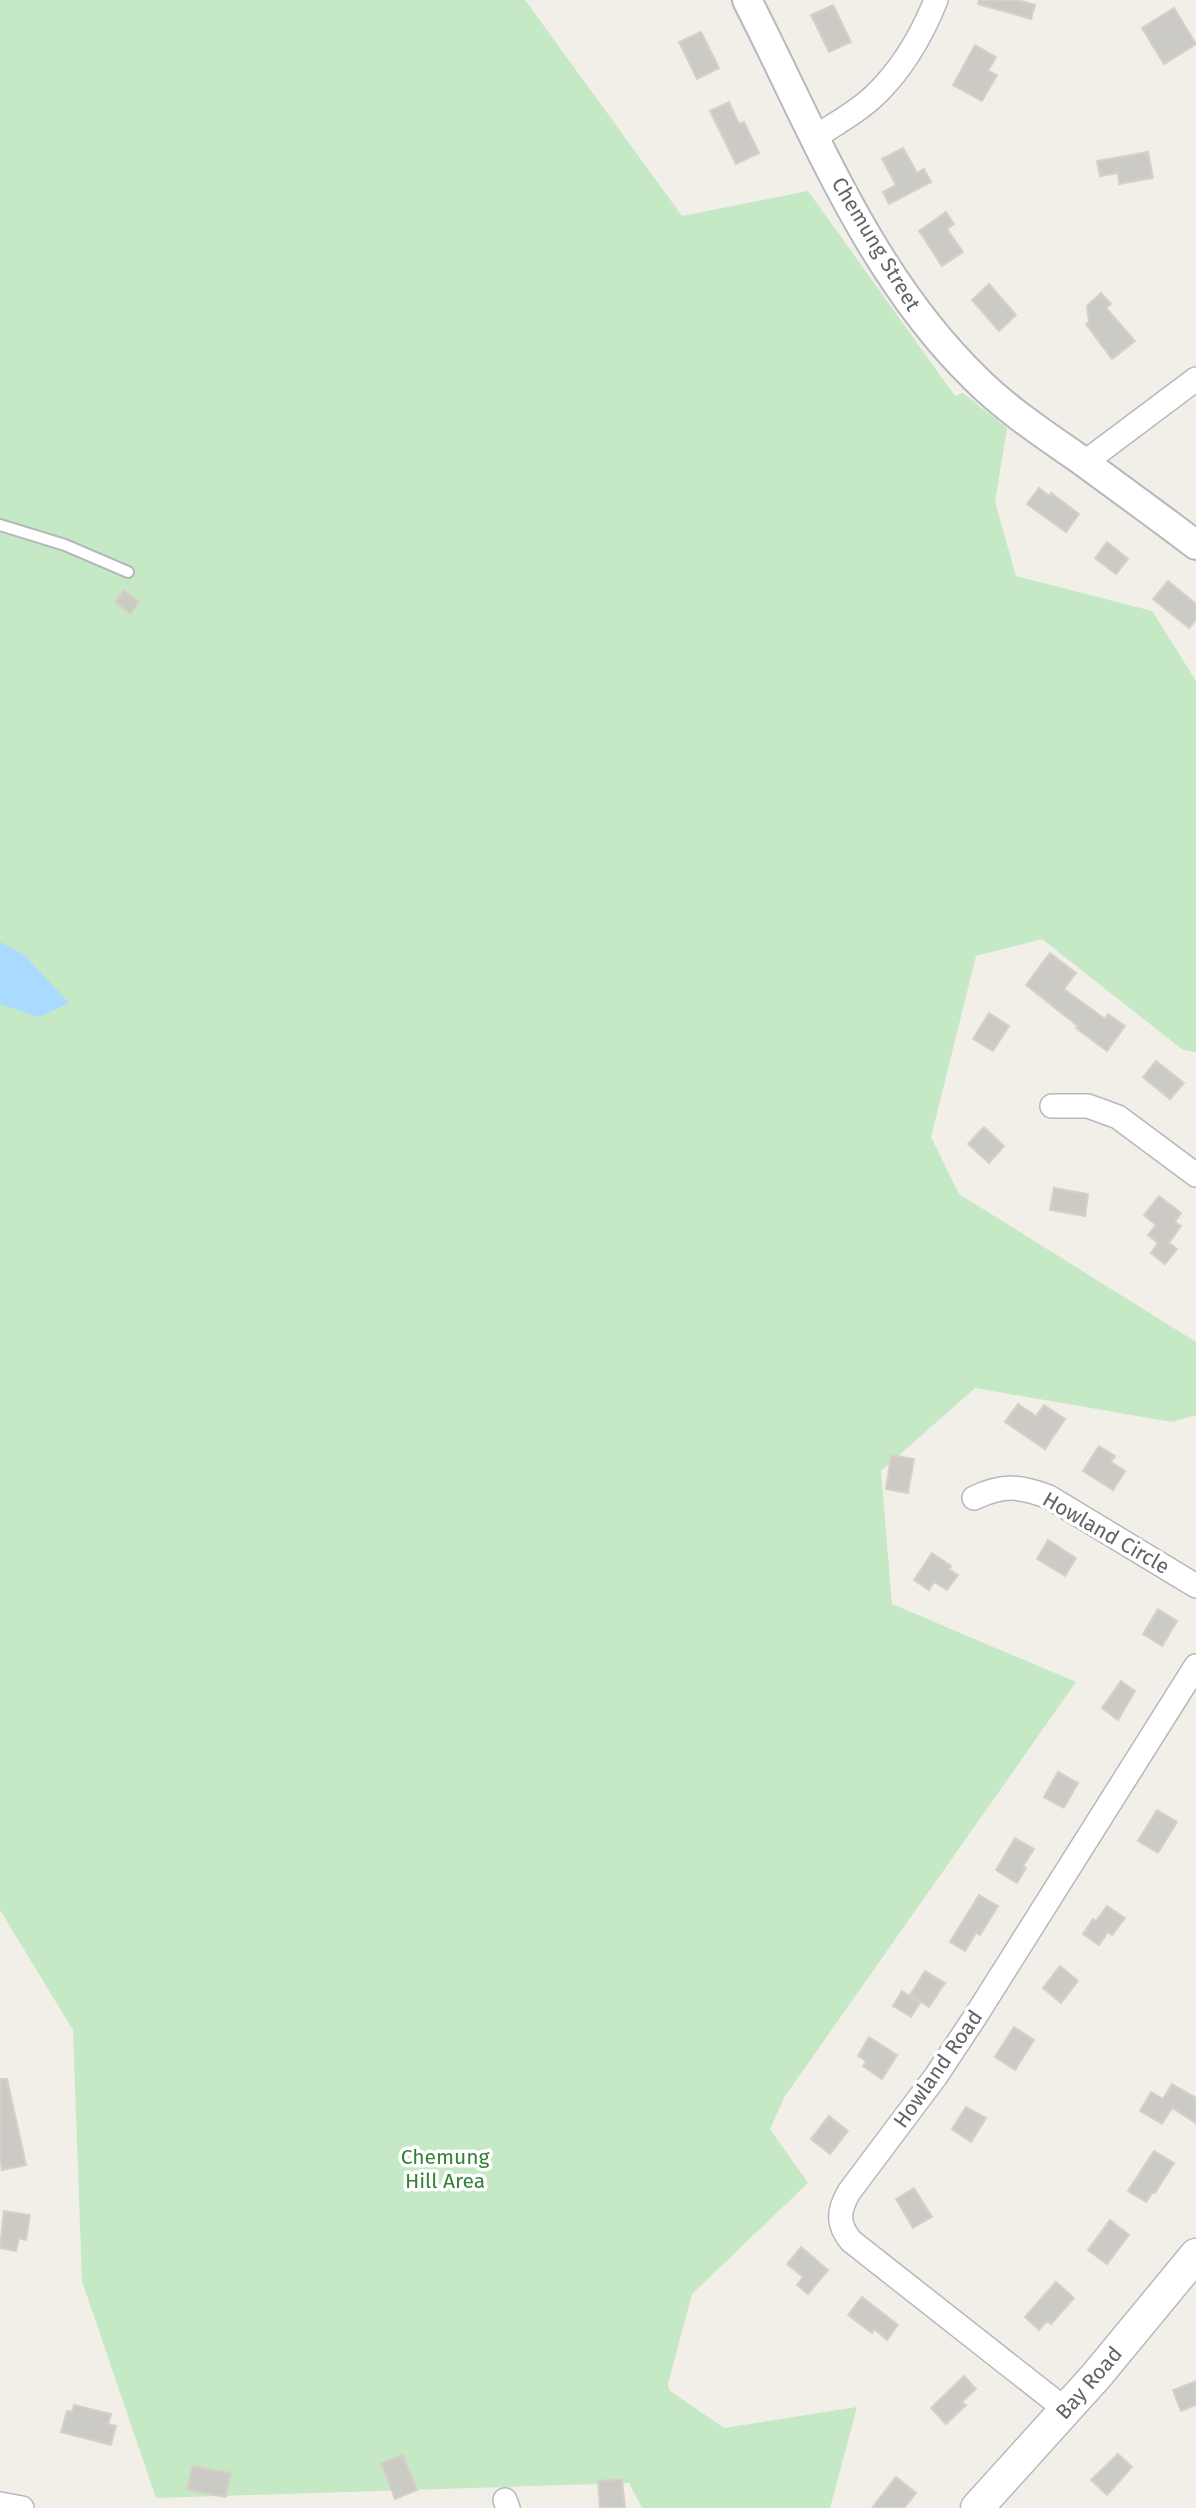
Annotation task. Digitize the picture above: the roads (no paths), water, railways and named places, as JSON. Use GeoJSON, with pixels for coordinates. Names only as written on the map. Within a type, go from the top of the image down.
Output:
{"type":"FeatureCollection","features":[{"type":"Feature","properties":{"kind":"main road","name":"Bay Road"},"geometry":{"type":"LineString","coordinates":[[977,2508],[1066,2410],[1194,2260]]}},
{"type":"Feature","properties":{"kind":"street","name":"Chemung Street"},"geometry":{"type":"LineString","coordinates":[[747,0],[814,138],[886,269],[933,332],[993,395],[1196,545]]}},
{"type":"Feature","properties":{"kind":"street"},"geometry":{"type":"LineString","coordinates":[[814,138],[872,98],[893,75],[928,19],[936,0]]}},
{"type":"Feature","properties":{"kind":"street"},"geometry":{"type":"LineString","coordinates":[[1084,463],[1196,379]]}},
{"type":"Feature","properties":{"kind":"street"},"geometry":{"type":"LineString","coordinates":[[1052,1105],[1088,1106],[1118,1116],[1196,1175]]}},
{"type":"Feature","properties":{"kind":"street","name":"Howland Circle"},"geometry":{"type":"LineString","coordinates":[[974,1498],[992,1490],[1012,1487],[1039,1493],[1196,1586]]}},
{"type":"Feature","properties":{"kind":"street","name":"Howland Road"},"geometry":{"type":"LineString","coordinates":[[1066,2410],[851,2241],[841,2230],[839,2218],[849,2192],[936,2076],[975,2017],[1196,1666]]}},
{"type":"Feature","properties":{"kind":"street"},"geometry":{"type":"LineString","coordinates":[[0,2504],[22,2508]]}},
{"type":"Feature","properties":{"kind":"lane"},"geometry":{"type":"LineString","coordinates":[[0,525],[65,545],[128,572]]}},
{"type":"Feature","properties":{"kind":"water"},"geometry":{"type":"Polygon","coordinates":[[[0,942],[23,954],[69,1003],[39,1017],[0,1004],[0,942]]]}},
{"type":"Feature","properties":{"kind":"park label","name":"Chemung Hill Area"},"geometry":{"type":"Point","coordinates":[445,2169]}}]}
